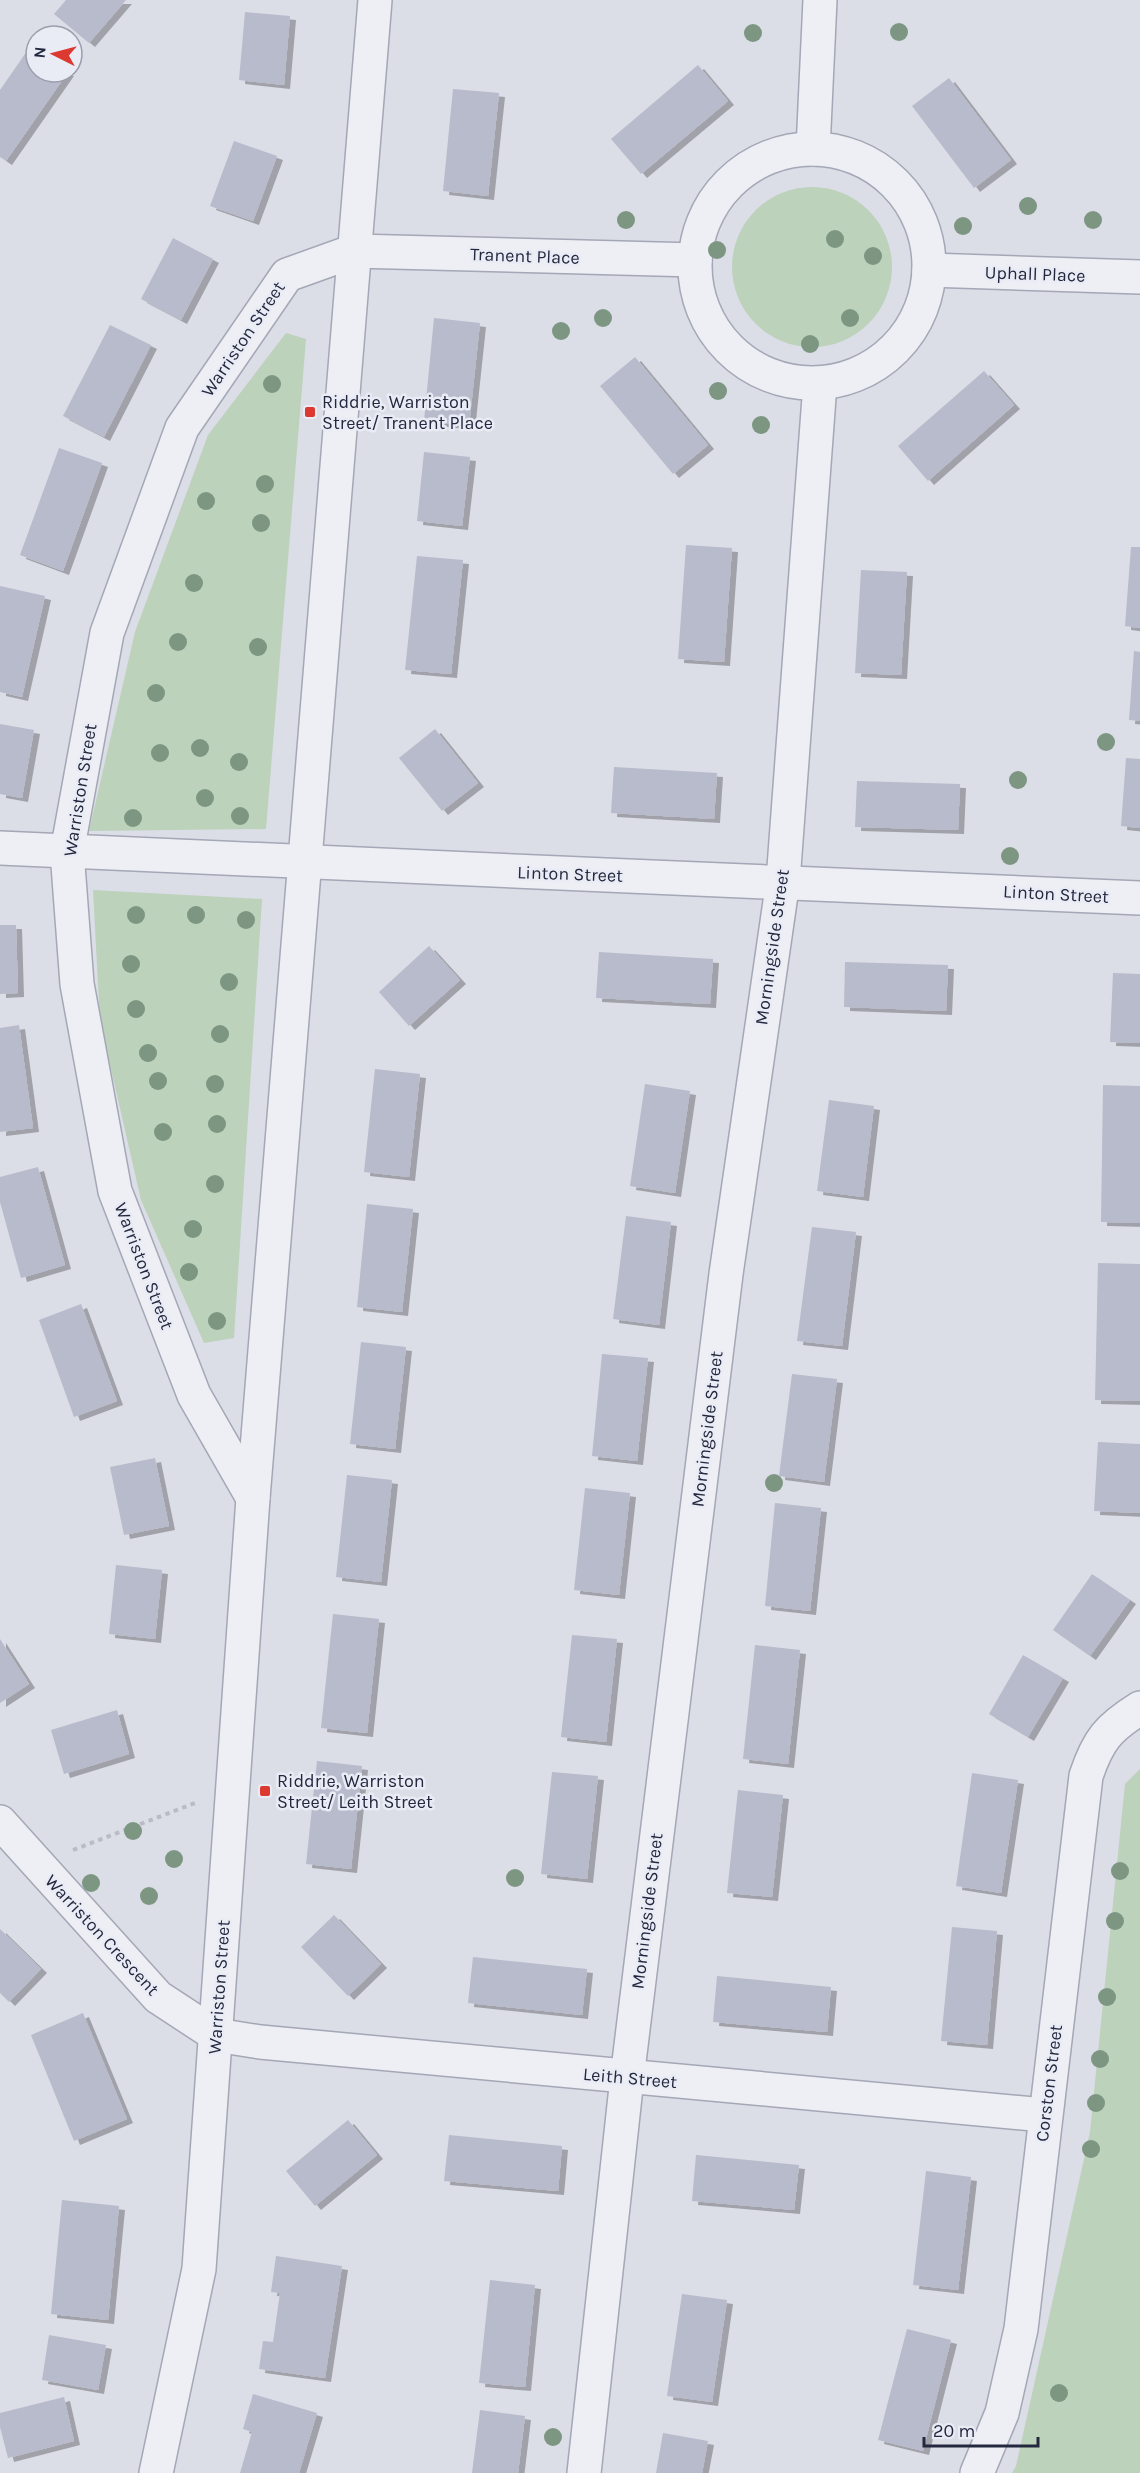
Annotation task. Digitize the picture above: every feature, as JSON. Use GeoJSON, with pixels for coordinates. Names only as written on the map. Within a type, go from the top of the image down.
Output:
{"type":"FeatureCollection","features":[{"type":"Feature","properties":{"kind":"street","name":"Warriston Street"},"geometry":{"type":"LineString","coordinates":[[156,2473],[199,2269],[253,1498],[375,0]]}},
{"type":"Feature","properties":{"kind":"street"},"geometry":{"type":"LineString","coordinates":[[813,149],[820,0]]}},
{"type":"Feature","properties":{"kind":"street"},"geometry":{"type":"LineString","coordinates":[[813,149],[850,155],[883,172],[909,200],[925,233],[929,270],[923,304],[908,335],[884,359],[854,376],[820,384],[781,380],[745,363],[717,335],[699,300],[695,260],[702,225],[720,194],[746,169],[778,154],[813,149]]}},
{"type":"Feature","properties":{"kind":"street","name":"Warriston Street"},"geometry":{"type":"LineString","coordinates":[[253,1498],[195,1395],[116,1191],[77,984],[67,852],[107,633],[182,428],[287,275],[354,250]]}},
{"type":"Feature","properties":{"kind":"street","name":"Tranent Place"},"geometry":{"type":"LineString","coordinates":[[354,250],[695,260]]}},
{"type":"Feature","properties":{"kind":"street","name":"Uphall Place"},"geometry":{"type":"LineString","coordinates":[[929,270],[1140,277]]}},
{"type":"Feature","properties":{"kind":"street","name":"Morningside Street"},"geometry":{"type":"LineString","coordinates":[[584,2473],[627,2078],[726,1275],[783,881],[820,384]]}},
{"type":"Feature","properties":{"kind":"street","name":"Linton Street"},"geometry":{"type":"LineString","coordinates":[[0,848],[303,865],[783,881],[1140,898]]}},
{"type":"Feature","properties":{"kind":"street","name":"Corston Street"},"geometry":{"type":"LineString","coordinates":[[976,2473],[1002,2413],[1021,2329],[1044,2115],[1086,1776],[1096,1747],[1114,1725],[1140,1708]]}},
{"type":"Feature","properties":{"kind":"street","name":"Warriston Crescent"},"geometry":{"type":"LineString","coordinates":[[0,1822],[158,1997],[216,2035]]}},
{"type":"Feature","properties":{"kind":"street","name":"Leith Street"},"geometry":{"type":"LineString","coordinates":[[216,2035],[260,2042],[627,2078],[1044,2115]]}},
{"type":"Feature","properties":{"kind":"path"},"geometry":{"type":"LineString","coordinates":[[36,1864],[233,1788]]}},
{"type":"Feature","properties":{"kind":"green space"},"geometry":{"type":"Polygon","coordinates":[[[812,187],[843,193],[869,210],[886,236],[892,267],[886,298],[869,324],[843,341],[812,347],[781,341],[755,324],[738,298],[732,267],[738,236],[755,210],[781,193],[812,187]]]}},
{"type":"Feature","properties":{"kind":"green space"},"geometry":{"type":"Polygon","coordinates":[[[286,333],[306,339],[266,829],[89,831],[135,632],[208,435],[286,333]]]}},
{"type":"Feature","properties":{"kind":"green space"},"geometry":{"type":"Polygon","coordinates":[[[93,890],[262,899],[234,1338],[204,1343],[141,1200],[100,1021],[93,890]]]}},
{"type":"Feature","properties":{"kind":"green space"},"geometry":{"type":"Polygon","coordinates":[[[1140,1769],[1140,2473],[1012,2473],[1016,2466],[1090,2132],[1125,1784],[1140,1769]]]}},
{"type":"Feature","properties":{"kind":"building"},"geometry":{"type":"Polygon","coordinates":[[[66,0],[126,0],[89,43],[84,39],[84,24],[66,24],[54,14],[66,0]]]}},
{"type":"Feature","properties":{"kind":"building"},"geometry":{"type":"Polygon","coordinates":[[[245,12],[290,16],[284,85],[239,80],[245,12]]]}},
{"type":"Feature","properties":{"kind":"building"},"geometry":{"type":"Polygon","coordinates":[[[24,55],[24,84],[60,84],[6,161],[0,157],[0,90],[24,55]]]}},
{"type":"Feature","properties":{"kind":"building"},"geometry":{"type":"Polygon","coordinates":[[[698,65],[728,101],[641,174],[611,139],[698,65]]]}},
{"type":"Feature","properties":{"kind":"building"},"geometry":{"type":"Polygon","coordinates":[[[949,78],[1011,160],[974,188],[912,106],[949,78]]]}},
{"type":"Feature","properties":{"kind":"building"},"geometry":{"type":"Polygon","coordinates":[[[453,89],[499,93],[488,196],[443,191],[453,89]]]}},
{"type":"Feature","properties":{"kind":"building"},"geometry":{"type":"Polygon","coordinates":[[[234,141],[277,156],[253,221],[210,206],[234,141]]]}},
{"type":"Feature","properties":{"kind":"building"},"geometry":{"type":"Polygon","coordinates":[[[173,238],[213,259],[181,320],[141,299],[173,238]]]}},
{"type":"Feature","properties":{"kind":"building"},"geometry":{"type":"Polygon","coordinates":[[[434,318],[480,323],[469,426],[424,421],[434,318]]]}},
{"type":"Feature","properties":{"kind":"building"},"geometry":{"type":"Polygon","coordinates":[[[110,325],[151,345],[104,437],[63,416],[110,325]]]}},
{"type":"Feature","properties":{"kind":"building"},"geometry":{"type":"Polygon","coordinates":[[[635,357],[708,445],[673,474],[600,386],[635,357]]]}},
{"type":"Feature","properties":{"kind":"building"},"geometry":{"type":"Polygon","coordinates":[[[984,371],[1014,405],[928,481],[898,446],[984,371]]]}},
{"type":"Feature","properties":{"kind":"building"},"geometry":{"type":"Polygon","coordinates":[[[59,448],[102,463],[63,571],[20,555],[59,448]]]}},
{"type":"Feature","properties":{"kind":"building"},"geometry":{"type":"Polygon","coordinates":[[[424,452],[470,457],[462,526],[417,521],[424,452]]]}},
{"type":"Feature","properties":{"kind":"building"},"geometry":{"type":"Polygon","coordinates":[[[686,545],[732,548],[724,662],[678,659],[686,545]]]}},
{"type":"Feature","properties":{"kind":"building"},"geometry":{"type":"Polygon","coordinates":[[[1131,547],[1140,547],[1140,628],[1125,626],[1131,547]]]}},
{"type":"Feature","properties":{"kind":"building"},"geometry":{"type":"Polygon","coordinates":[[[417,556],[463,560],[451,674],[405,670],[417,556]]]}},
{"type":"Feature","properties":{"kind":"building"},"geometry":{"type":"Polygon","coordinates":[[[861,570],[907,572],[901,675],[855,673],[861,570]]]}},
{"type":"Feature","properties":{"kind":"building"},"geometry":{"type":"Polygon","coordinates":[[[0,586],[45,596],[22,697],[0,692],[0,586]]]}},
{"type":"Feature","properties":{"kind":"building"},"geometry":{"type":"Polygon","coordinates":[[[1134,651],[1140,652],[1140,721],[1129,720],[1134,651]]]}},
{"type":"Feature","properties":{"kind":"building"},"geometry":{"type":"Polygon","coordinates":[[[0,724],[34,730],[22,798],[0,794],[0,724]]]}},
{"type":"Feature","properties":{"kind":"building"},"geometry":{"type":"Polygon","coordinates":[[[435,729],[478,783],[442,811],[399,758],[435,729]]]}},
{"type":"Feature","properties":{"kind":"building"},"geometry":{"type":"Polygon","coordinates":[[[1126,758],[1140,759],[1140,828],[1121,826],[1126,758]]]}},
{"type":"Feature","properties":{"kind":"building"},"geometry":{"type":"Polygon","coordinates":[[[614,767],[717,773],[714,819],[611,813],[614,767]]]}},
{"type":"Feature","properties":{"kind":"building"},"geometry":{"type":"Polygon","coordinates":[[[857,781],[960,784],[958,830],[855,827],[857,781]]]}},
{"type":"Feature","properties":{"kind":"building"},"geometry":{"type":"Polygon","coordinates":[[[0,925],[16,925],[18,993],[0,994],[0,925]]]}},
{"type":"Feature","properties":{"kind":"building"},"geometry":{"type":"Polygon","coordinates":[[[429,946],[460,980],[409,1026],[379,992],[429,946]]]}},
{"type":"Feature","properties":{"kind":"building"},"geometry":{"type":"Polygon","coordinates":[[[599,952],[713,959],[710,1004],[596,998],[599,952]]]}},
{"type":"Feature","properties":{"kind":"building"},"geometry":{"type":"Polygon","coordinates":[[[845,962],[948,965],[946,1011],[844,1007],[845,962]]]}},
{"type":"Feature","properties":{"kind":"building"},"geometry":{"type":"Polygon","coordinates":[[[1113,973],[1140,974],[1140,1043],[1110,1042],[1113,973]]]}},
{"type":"Feature","properties":{"kind":"building"},"geometry":{"type":"Polygon","coordinates":[[[19,1025],[33,1128],[0,1132],[0,1028],[19,1025]]]}},
{"type":"Feature","properties":{"kind":"building"},"geometry":{"type":"Polygon","coordinates":[[[375,1069],[420,1074],[409,1177],[364,1172],[375,1069]]]}},
{"type":"Feature","properties":{"kind":"building"},"geometry":{"type":"Polygon","coordinates":[[[645,1084],[690,1091],[675,1193],[630,1186],[645,1084]]]}},
{"type":"Feature","properties":{"kind":"building"},"geometry":{"type":"Polygon","coordinates":[[[1103,1085],[1140,1086],[1140,1223],[1101,1222],[1103,1085]]]}},
{"type":"Feature","properties":{"kind":"building"},"geometry":{"type":"Polygon","coordinates":[[[829,1100],[874,1106],[863,1197],[817,1191],[829,1100]]]}},
{"type":"Feature","properties":{"kind":"building"},"geometry":{"type":"Polygon","coordinates":[[[38,1167],[65,1265],[21,1278],[0,1202],[0,1177],[38,1167]]]}},
{"type":"Feature","properties":{"kind":"building"},"geometry":{"type":"Polygon","coordinates":[[[367,1204],[413,1209],[402,1312],[357,1307],[367,1204]]]}},
{"type":"Feature","properties":{"kind":"building"},"geometry":{"type":"Polygon","coordinates":[[[626,1216],[671,1222],[659,1325],[613,1319],[626,1216]]]}},
{"type":"Feature","properties":{"kind":"building"},"geometry":{"type":"Polygon","coordinates":[[[812,1227],[856,1232],[842,1346],[797,1341],[812,1227]]]}},
{"type":"Feature","properties":{"kind":"building"},"geometry":{"type":"Polygon","coordinates":[[[1098,1263],[1140,1264],[1140,1401],[1095,1400],[1098,1263]]]}},
{"type":"Feature","properties":{"kind":"building"},"geometry":{"type":"Polygon","coordinates":[[[81,1304],[117,1401],[74,1417],[39,1320],[81,1304]]]}},
{"type":"Feature","properties":{"kind":"building"},"geometry":{"type":"Polygon","coordinates":[[[361,1342],[406,1347],[395,1449],[350,1444],[361,1342]]]}},
{"type":"Feature","properties":{"kind":"building"},"geometry":{"type":"Polygon","coordinates":[[[602,1354],[648,1358],[637,1461],[592,1456],[602,1354]]]}},
{"type":"Feature","properties":{"kind":"building"},"geometry":{"type":"Polygon","coordinates":[[[792,1374],[837,1379],[824,1482],[779,1476],[792,1374]]]}},
{"type":"Feature","properties":{"kind":"building"},"geometry":{"type":"Polygon","coordinates":[[[1098,1442],[1140,1444],[1140,1513],[1094,1511],[1098,1442]]]}},
{"type":"Feature","properties":{"kind":"building"},"geometry":{"type":"Polygon","coordinates":[[[155,1458],[169,1526],[124,1535],[110,1467],[155,1458]]]}},
{"type":"Feature","properties":{"kind":"building"},"geometry":{"type":"Polygon","coordinates":[[[347,1475],[392,1480],[381,1582],[336,1577],[347,1475]]]}},
{"type":"Feature","properties":{"kind":"building"},"geometry":{"type":"Polygon","coordinates":[[[585,1488],[630,1493],[619,1595],[574,1590],[585,1488]]]}},
{"type":"Feature","properties":{"kind":"building"},"geometry":{"type":"Polygon","coordinates":[[[775,1503],[821,1508],[810,1611],[765,1606],[775,1503]]]}},
{"type":"Feature","properties":{"kind":"building"},"geometry":{"type":"Polygon","coordinates":[[[116,1565],[162,1570],[155,1639],[109,1634],[116,1565]]]}},
{"type":"Feature","properties":{"kind":"building"},"geometry":{"type":"Polygon","coordinates":[[[1092,1574],[1130,1600],[1090,1656],[1053,1630],[1092,1574]]]}},
{"type":"Feature","properties":{"kind":"building"},"geometry":{"type":"Polygon","coordinates":[[[333,1614],[379,1619],[367,1733],[321,1728],[333,1614]]]}},
{"type":"Feature","properties":{"kind":"building"},"geometry":{"type":"Polygon","coordinates":[[[572,1635],[617,1639],[606,1742],[561,1737],[572,1635]]]}},
{"type":"Feature","properties":{"kind":"building"},"geometry":{"type":"Polygon","coordinates":[[[0,1639],[29,1684],[0,1703],[0,1639]]]}},
{"type":"Feature","properties":{"kind":"building"},"geometry":{"type":"Polygon","coordinates":[[[755,1645],[800,1650],[788,1764],[743,1759],[755,1645]]]}},
{"type":"Feature","properties":{"kind":"building"},"geometry":{"type":"Polygon","coordinates":[[[1023,1655],[1063,1678],[1028,1737],[989,1714],[1023,1655]]]}},
{"type":"Feature","properties":{"kind":"building"},"geometry":{"type":"Polygon","coordinates":[[[117,1710],[129,1754],[64,1774],[51,1730],[117,1710]]]}},
{"type":"Feature","properties":{"kind":"building"},"geometry":{"type":"Polygon","coordinates":[[[317,1761],[362,1766],[351,1869],[306,1864],[317,1761]]]}},
{"type":"Feature","properties":{"kind":"building"},"geometry":{"type":"Polygon","coordinates":[[[552,1772],[598,1776],[587,1879],[541,1874],[552,1772]]]}},
{"type":"Feature","properties":{"kind":"building"},"geometry":{"type":"Polygon","coordinates":[[[972,1773],[1018,1780],[1001,1893],[956,1886],[972,1773]]]}},
{"type":"Feature","properties":{"kind":"building"},"geometry":{"type":"Polygon","coordinates":[[[738,1790],[783,1795],[772,1897],[727,1893],[738,1790]]]}},
{"type":"Feature","properties":{"kind":"building"},"geometry":{"type":"Polygon","coordinates":[[[334,1915],[381,1964],[348,1996],[301,1947],[334,1915]]]}},
{"type":"Feature","properties":{"kind":"building"},"geometry":{"type":"Polygon","coordinates":[[[952,1927],[997,1931],[987,2045],[941,2041],[952,1927]]]}},
{"type":"Feature","properties":{"kind":"building"},"geometry":{"type":"Polygon","coordinates":[[[0,1929],[41,1969],[9,2002],[0,1993],[0,1929]]]}},
{"type":"Feature","properties":{"kind":"building"},"geometry":{"type":"Polygon","coordinates":[[[473,1957],[587,1969],[582,2015],[468,2003],[473,1957]]]}},
{"type":"Feature","properties":{"kind":"building"},"geometry":{"type":"Polygon","coordinates":[[[717,1976],[831,1987],[827,2032],[713,2022],[717,1976]]]}},
{"type":"Feature","properties":{"kind":"building"},"geometry":{"type":"Polygon","coordinates":[[[83,2013],[127,2119],[74,2141],[31,2035],[83,2013]]]}},
{"type":"Feature","properties":{"kind":"building"},"geometry":{"type":"Polygon","coordinates":[[[348,2120],[377,2155],[315,2206],[286,2171],[348,2120]]]}},
{"type":"Feature","properties":{"kind":"building"},"geometry":{"type":"Polygon","coordinates":[[[449,2135],[562,2146],[558,2191],[444,2181],[449,2135]]]}},
{"type":"Feature","properties":{"kind":"building"},"geometry":{"type":"Polygon","coordinates":[[[696,2155],[799,2165],[794,2210],[692,2201],[696,2155]]]}},
{"type":"Feature","properties":{"kind":"building"},"geometry":{"type":"Polygon","coordinates":[[[926,2171],[971,2177],[958,2290],[913,2285],[926,2171]]]}},
{"type":"Feature","properties":{"kind":"building"},"geometry":{"type":"Polygon","coordinates":[[[62,2200],[119,2206],[108,2320],[51,2314],[62,2200]]]}},
{"type":"Feature","properties":{"kind":"building"},"geometry":{"type":"Polygon","coordinates":[[[276,2256],[342,2266],[325,2378],[259,2369],[263,2341],[273,2342],[280,2293],[271,2292],[276,2256]]]}},
{"type":"Feature","properties":{"kind":"building"},"geometry":{"type":"Polygon","coordinates":[[[490,2280],[535,2285],[525,2387],[479,2383],[490,2280]]]}},
{"type":"Feature","properties":{"kind":"building"},"geometry":{"type":"Polygon","coordinates":[[[682,2294],[727,2300],[712,2402],[667,2396],[682,2294]]]}},
{"type":"Feature","properties":{"kind":"building"},"geometry":{"type":"Polygon","coordinates":[[[907,2329],[951,2340],[923,2451],[878,2440],[907,2329]]]}},
{"type":"Feature","properties":{"kind":"building"},"geometry":{"type":"Polygon","coordinates":[[[49,2335],[106,2345],[98,2390],[42,2380],[49,2335]]]}},
{"type":"Feature","properties":{"kind":"building"},"geometry":{"type":"Polygon","coordinates":[[[253,2394],[317,2413],[299,2473],[240,2473],[252,2432],[243,2429],[253,2394]]]}},
{"type":"Feature","properties":{"kind":"building"},"geometry":{"type":"Polygon","coordinates":[[[64,2397],[74,2441],[8,2458],[0,2427],[0,2413],[64,2397]]]}},
{"type":"Feature","properties":{"kind":"building"},"geometry":{"type":"Polygon","coordinates":[[[480,2410],[525,2416],[518,2473],[472,2473],[480,2410]]]}},
{"type":"Feature","properties":{"kind":"building"},"geometry":{"type":"Polygon","coordinates":[[[663,2433],[708,2441],[702,2473],[656,2473],[663,2433]]]}},
{"type":"Feature","properties":{"kind":"place","name":"Riddrie, Warriston Street/ Tranent Place"},"geometry":{"type":"Point","coordinates":[310,412]}},
{"type":"Feature","properties":{"kind":"place","name":"Riddrie, Warriston Street/ Leith Street"},"geometry":{"type":"Point","coordinates":[265,1791]}}]}
